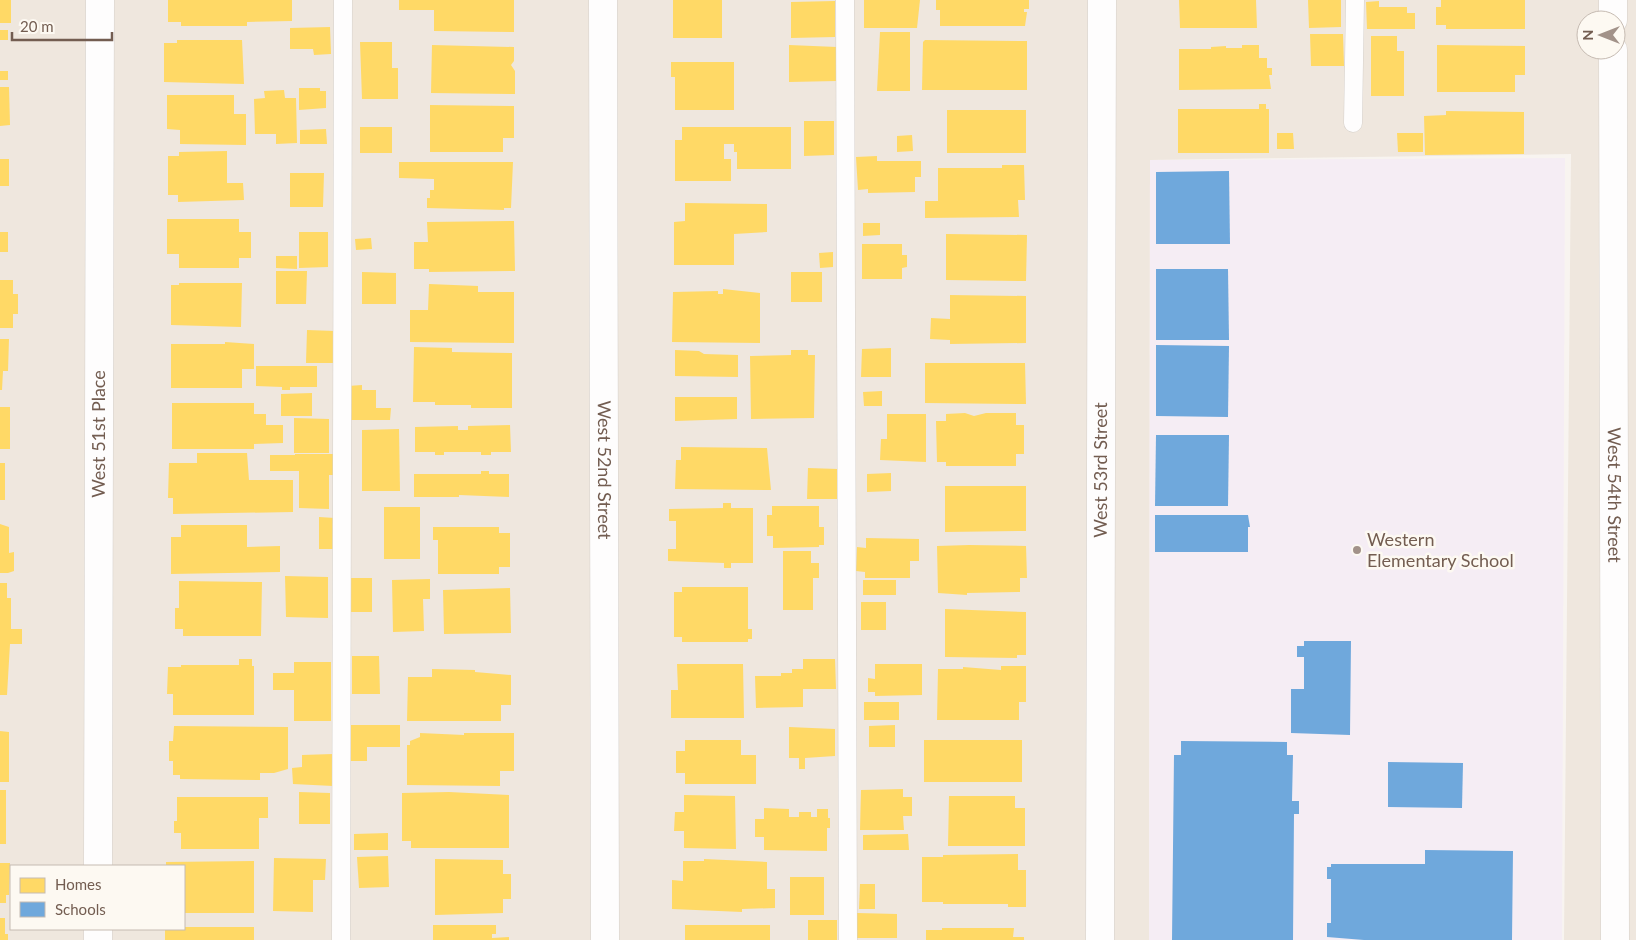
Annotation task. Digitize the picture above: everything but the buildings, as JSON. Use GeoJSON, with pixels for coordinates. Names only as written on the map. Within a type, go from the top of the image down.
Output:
{"type":"FeatureCollection","features":[{"type":"Feature","properties":{"kind":"street","name":"West 51st Place"},"geometry":{"type":"LineString","coordinates":[[98,865],[100,0]]}},
{"type":"Feature","properties":{"kind":"street","name":"West 52nd Street"},"geometry":{"type":"LineString","coordinates":[[603,0],[605,940]]}},
{"type":"Feature","properties":{"kind":"street","name":"West 53rd Street"},"geometry":{"type":"LineString","coordinates":[[1100,940],[1102,0]]}},
{"type":"Feature","properties":{"kind":"street","name":"West 54th Street"},"geometry":{"type":"LineString","coordinates":[[1613,60],[1615,940]]}},
{"type":"Feature","properties":{"kind":"lane"},"geometry":{"type":"LineString","coordinates":[[341,940],[343,0]]}},
{"type":"Feature","properties":{"kind":"lane"},"geometry":{"type":"LineString","coordinates":[[845,0],[848,940]]}},
{"type":"Feature","properties":{"kind":"lane"},"geometry":{"type":"LineString","coordinates":[[1353,123],[1354,0]]}},
{"type":"Feature","properties":{"kind":"shaded area"},"geometry":{"type":"Polygon","coordinates":[[[0,0],[1636,0],[1636,940],[1564,940],[1571,154],[1150,160],[1149,940],[0,940],[0,0]]]}},
{"type":"Feature","properties":{"kind":"shaded area","name":"Western Elementary School"},"geometry":{"type":"Polygon","coordinates":[[[1565,158],[1562,940],[1149,940],[1150,160],[1565,158]]]}},
{"type":"Feature","properties":{"kind":"place","name":"Western Elementary School"},"geometry":{"type":"Point","coordinates":[1357,550]}}]}
